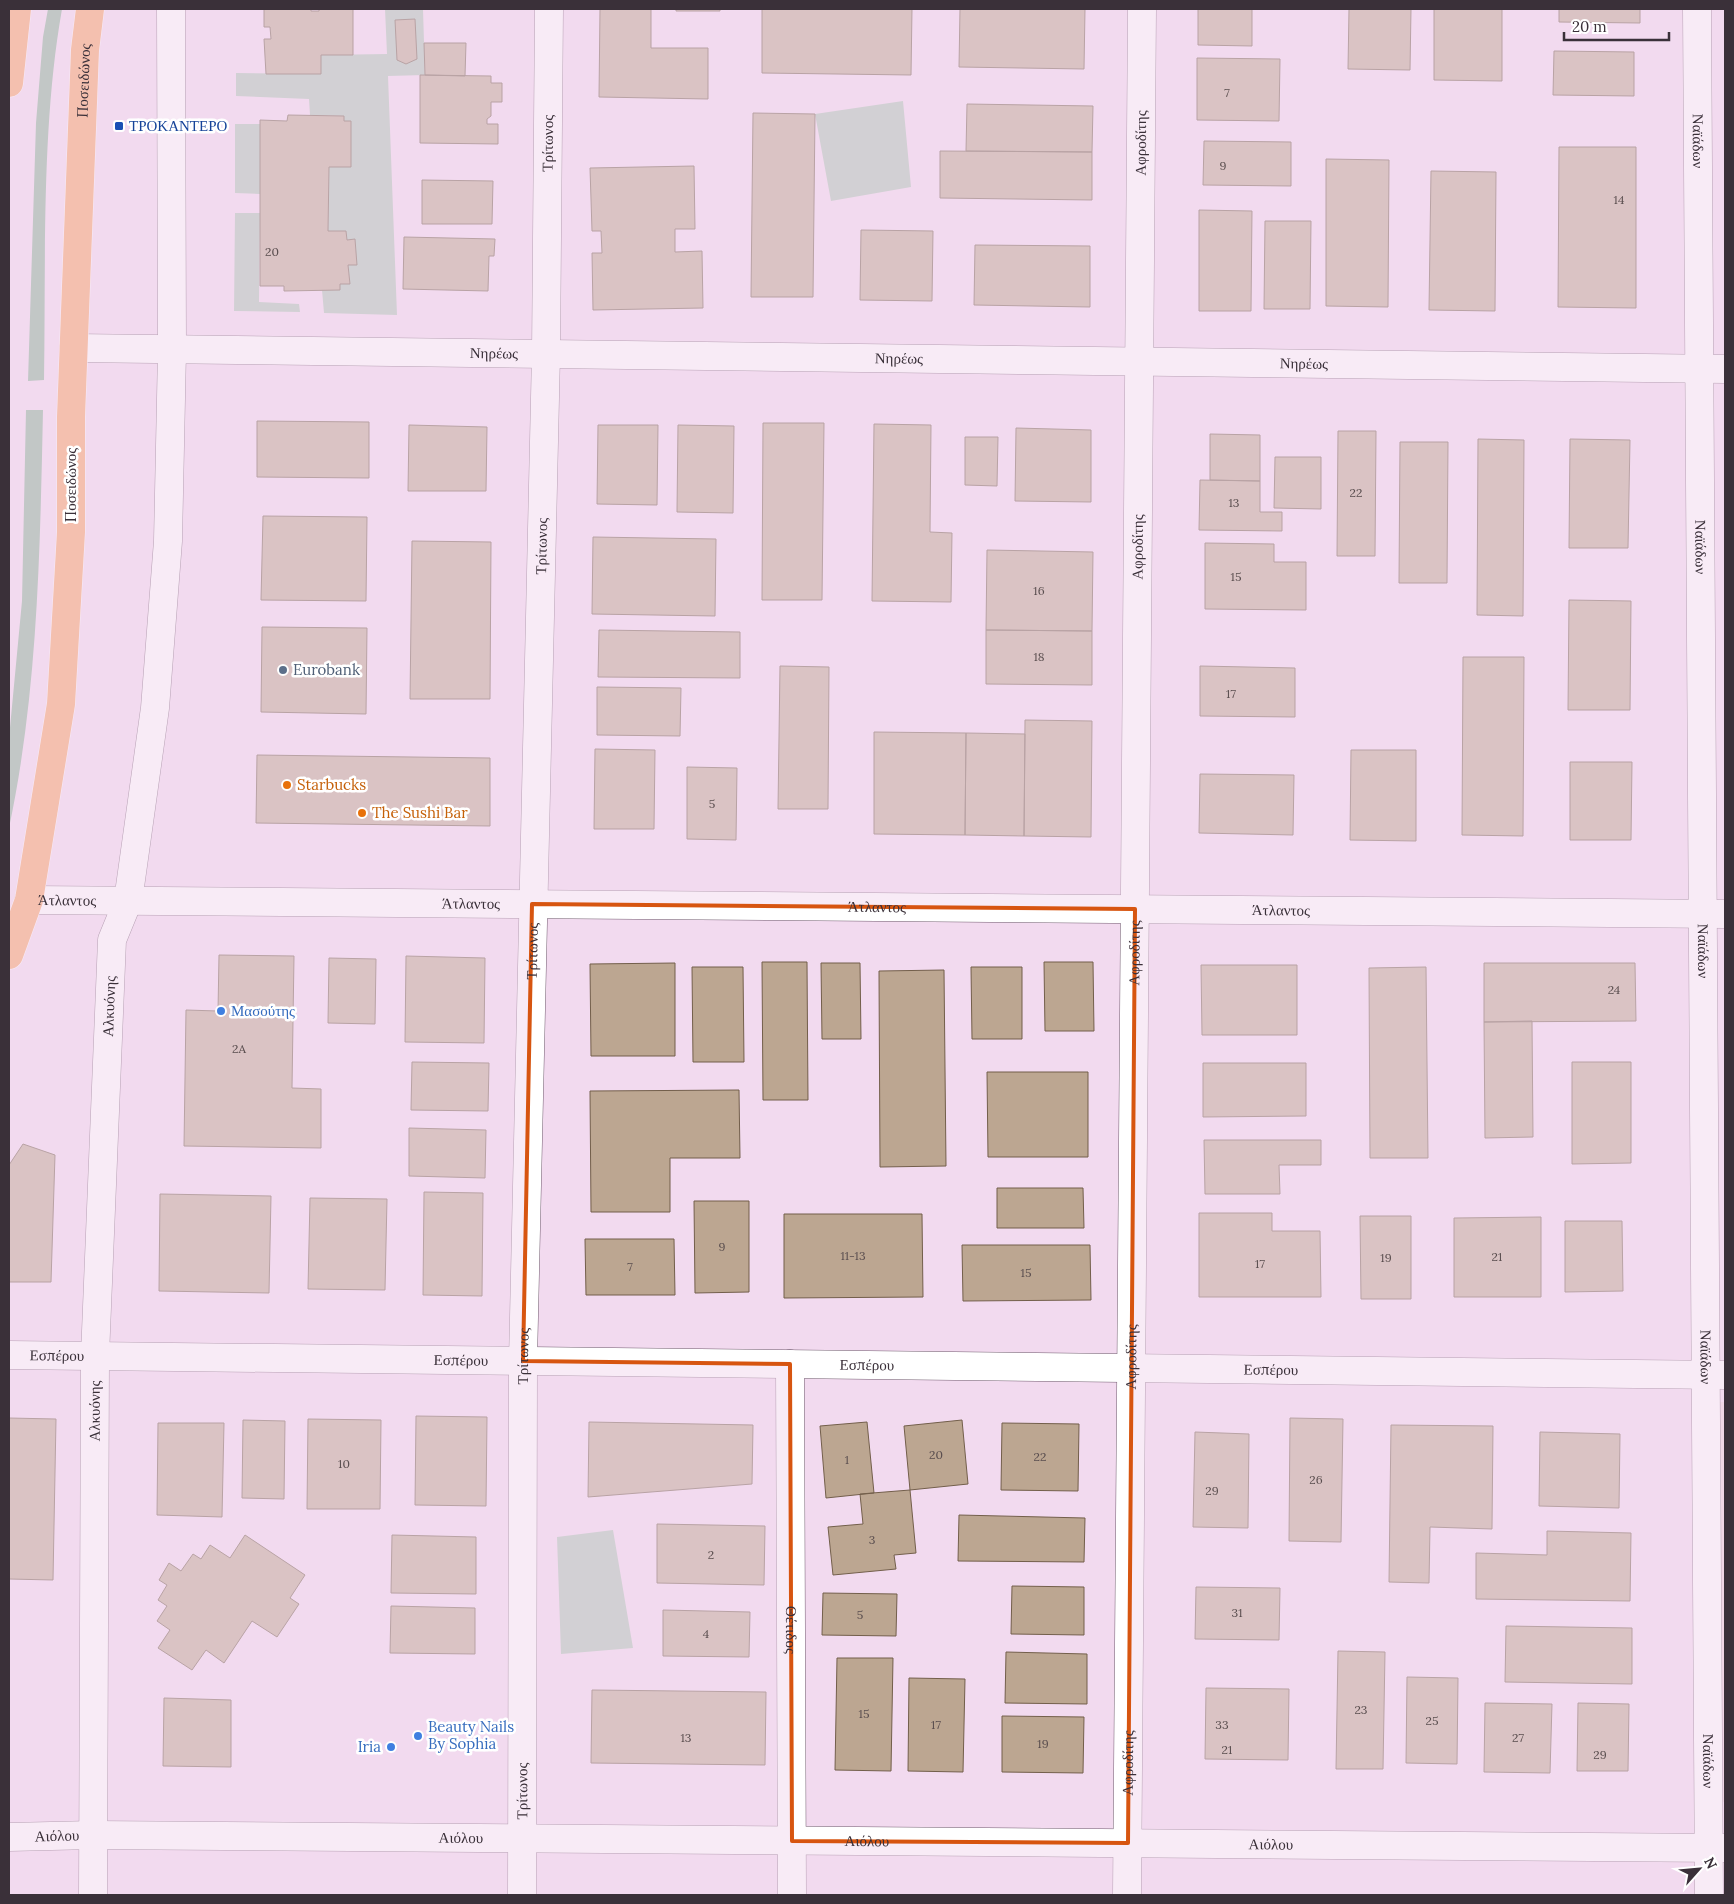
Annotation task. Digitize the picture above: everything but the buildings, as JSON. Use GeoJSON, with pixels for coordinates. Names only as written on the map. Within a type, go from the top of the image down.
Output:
{"type":"FeatureCollection","features":[{"type":"Feature","properties":{"kind":"highway"},"geometry":{"type":"LineString","coordinates":[[9,83],[17,9]]}},
{"type":"Feature","properties":{"kind":"highway","name":"Ποσειδώνος"},"geometry":{"type":"LineString","coordinates":[[9,955],[29,900],[61,704],[71,532],[71,417],[85,50],[90,9]]}},
{"type":"Feature","properties":{"kind":"street"},"geometry":{"type":"LineString","coordinates":[[128,901],[155,708],[168,541],[172,351],[171,9]]}},
{"type":"Feature","properties":{"kind":"street","name":"Τρίτωνος"},"geometry":{"type":"LineString","coordinates":[[522,1895],[523,1361],[546,354],[549,9]]}},
{"type":"Feature","properties":{"kind":"street","name":"Αφροδίτης"},"geometry":{"type":"LineString","coordinates":[[1127,1895],[1142,9]]}},
{"type":"Feature","properties":{"kind":"street","name":"Ναϊάδων"},"geometry":{"type":"LineString","coordinates":[[1697,9],[1712,368],[1717,1848],[1709,1895]]}},
{"type":"Feature","properties":{"kind":"street","name":"Νηρέως"},"geometry":{"type":"LineString","coordinates":[[74,348],[172,351],[1712,368]]}},
{"type":"Feature","properties":{"kind":"street","name":"Άτλαντος"},"geometry":{"type":"LineString","coordinates":[[29,900],[1714,914]]}},
{"type":"Feature","properties":{"kind":"street","name":"Αλκυόνης"},"geometry":{"type":"LineString","coordinates":[[93,1895],[95,1356],[112,940],[128,901]]}},
{"type":"Feature","properties":{"kind":"street","name":"Εσπέρου"},"geometry":{"type":"LineString","coordinates":[[9,1355],[1715,1375]]}},
{"type":"Feature","properties":{"kind":"street","name":"Θέτιδος"},"geometry":{"type":"LineString","coordinates":[[790,1364],[792,1895]]}},
{"type":"Feature","properties":{"kind":"street","name":"Αιόλου"},"geometry":{"type":"LineString","coordinates":[[9,1836],[521,1838],[1717,1848]]}},
{"type":"Feature","properties":{"kind":"highlighted area"},"geometry":{"type":"Polygon","coordinates":[[[532,904],[1135,909],[1128,1843],[792,1841],[790,1364],[523,1361],[532,904]]]}},
{"type":"Feature","properties":{"kind":"shaded area"},"geometry":{"type":"Polygon","coordinates":[[[1718,1402],[1725,1402],[1725,1802],[1723,1802],[1718,1402]]]}},
{"type":"Feature","properties":{"kind":"green space"},"geometry":{"type":"Polygon","coordinates":[[[48,9],[62,9],[55,54],[48,147],[44,380],[28,381],[36,123],[43,37],[48,9]]]}},
{"type":"Feature","properties":{"kind":"green space"},"geometry":{"type":"Polygon","coordinates":[[[385,9],[423,9],[425,75],[388,76],[397,315],[324,313],[322,290],[340,290],[340,284],[350,284],[348,265],[356,265],[355,239],[347,240],[346,231],[328,231],[329,167],[351,167],[351,122],[344,121],[344,116],[310,115],[309,99],[236,96],[236,73],[321,74],[321,55],[387,54],[385,9]]]}},
{"type":"Feature","properties":{"kind":"green space"},"geometry":{"type":"Polygon","coordinates":[[[903,101],[911,187],[831,201],[815,114],[903,101]]]}},
{"type":"Feature","properties":{"kind":"green space"},"geometry":{"type":"Polygon","coordinates":[[[235,124],[261,124],[260,194],[235,193],[235,124]]]}},
{"type":"Feature","properties":{"kind":"green space"},"geometry":{"type":"Polygon","coordinates":[[[235,213],[260,213],[259,302],[299,304],[300,312],[234,311],[235,213]]]}},
{"type":"Feature","properties":{"kind":"green space"},"geometry":{"type":"Polygon","coordinates":[[[26,410],[43,410],[39,568],[32,672],[26,725],[9,828],[9,738],[22,601],[26,410]]]}},
{"type":"Feature","properties":{"kind":"green space"},"geometry":{"type":"Polygon","coordinates":[[[613,1530],[633,1648],[561,1654],[557,1537],[613,1530]]]}},
{"type":"Feature","properties":{"kind":"place","name":"ΤΡΟΚΑΝΤΕΡΟ"},"geometry":{"type":"Point","coordinates":[119,126]}},
{"type":"Feature","properties":{"kind":"place","name":"Eurobank"},"geometry":{"type":"Point","coordinates":[283,670]}},
{"type":"Feature","properties":{"kind":"place","name":"Starbucks"},"geometry":{"type":"Point","coordinates":[287,785]}},
{"type":"Feature","properties":{"kind":"place","name":"The Sushi Bar"},"geometry":{"type":"Point","coordinates":[362,813]}},
{"type":"Feature","properties":{"kind":"place","name":"Μασούτης"},"geometry":{"type":"Point","coordinates":[221,1011]}},
{"type":"Feature","properties":{"kind":"place","name":"Beauty Nails By Sophia"},"geometry":{"type":"Point","coordinates":[418,1736]}},
{"type":"Feature","properties":{"kind":"place","name":"Iria"},"geometry":{"type":"Point","coordinates":[391,1747]}}]}
